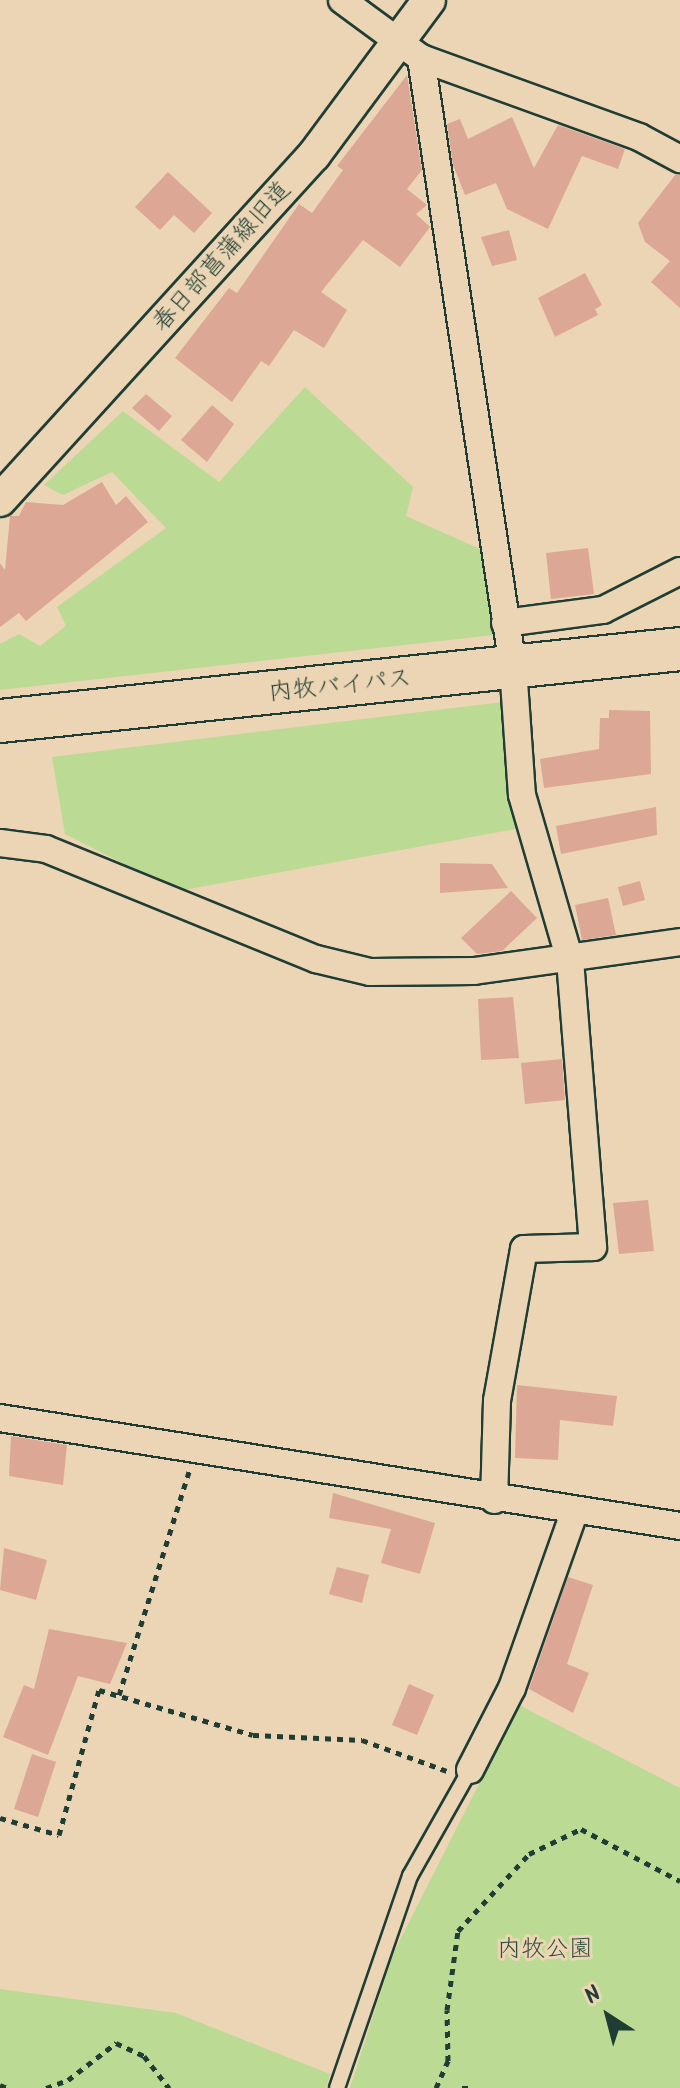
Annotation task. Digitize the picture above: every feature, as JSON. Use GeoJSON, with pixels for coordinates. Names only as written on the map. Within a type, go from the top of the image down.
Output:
{"type":"FeatureCollection","features":[{"type":"Feature","properties":{"kind":"main road","name":"内牧バイパス"},"geometry":{"type":"LineString","coordinates":[[0,721],[680,649]]}},
{"type":"Feature","properties":{"kind":"street"},"geometry":{"type":"LineString","coordinates":[[342,0],[411,51],[639,137],[680,159]]}},
{"type":"Feature","properties":{"kind":"street","name":"春日部菖蒲線旧道"},"geometry":{"type":"LineString","coordinates":[[0,500],[411,51],[429,0]]}},
{"type":"Feature","properties":{"kind":"street"},"geometry":{"type":"LineString","coordinates":[[411,51],[513,667],[522,795],[570,960],[593,1247],[524,1249],[497,1401],[494,1500]]}},
{"type":"Feature","properties":{"kind":"street"},"geometry":{"type":"LineString","coordinates":[[505,623],[603,610],[680,571]]}},
{"type":"Feature","properties":{"kind":"street"},"geometry":{"type":"LineString","coordinates":[[0,843],[46,849],[316,959],[370,972],[474,971],[570,960],[680,942]]}},
{"type":"Feature","properties":{"kind":"street"},"geometry":{"type":"LineString","coordinates":[[0,1418],[574,1513],[680,1526]]}},
{"type":"Feature","properties":{"kind":"street"},"geometry":{"type":"LineString","coordinates":[[466,1775],[512,1688],[574,1513]]}},
{"type":"Feature","properties":{"kind":"lane"},"geometry":{"type":"LineString","coordinates":[[337,2088],[384,1940],[466,1775]]}},
{"type":"Feature","properties":{"kind":"path"},"geometry":{"type":"LineString","coordinates":[[119,1695],[195,1452]]}},
{"type":"Feature","properties":{"kind":"path"},"geometry":{"type":"LineString","coordinates":[[0,1818],[59,1835],[99,1690],[253,1735],[362,1740],[466,1775]]}},
{"type":"Feature","properties":{"kind":"path"},"geometry":{"type":"LineString","coordinates":[[436,2088],[448,2061],[447,2010],[458,1931],[529,1854],[581,1829],[680,1881]]}},
{"type":"Feature","properties":{"kind":"path"},"geometry":{"type":"LineString","coordinates":[[46,2088],[68,2080],[116,2043],[144,2056],[169,2088]]}},
{"type":"Feature","properties":{"kind":"path"},"geometry":{"type":"LineString","coordinates":[[0,2085],[7,2088]]}},
{"type":"Feature","properties":{"kind":"path"},"geometry":{"type":"LineString","coordinates":[[462,2088],[474,2088]]}},
{"type":"Feature","properties":{"kind":"green space"},"geometry":{"type":"Polygon","coordinates":[[[305,387],[413,487],[406,516],[482,550],[494,635],[0,690],[0,644],[19,634],[40,646],[66,626],[57,607],[166,528],[112,472],[63,495],[44,485],[123,411],[219,482],[305,387]]]}},
{"type":"Feature","properties":{"kind":"green space"},"geometry":{"type":"Polygon","coordinates":[[[503,702],[516,829],[178,891],[65,834],[52,757],[503,702]]]}},
{"type":"Feature","properties":{"kind":"green space","name":"内牧公園"},"geometry":{"type":"Polygon","coordinates":[[[519,1705],[680,1788],[680,2088],[350,2088],[393,1954],[519,1705]]]}},
{"type":"Feature","properties":{"kind":"green space"},"geometry":{"type":"Polygon","coordinates":[[[0,1989],[176,2013],[330,2074],[326,2088],[0,2088],[0,1989]]]}},
{"type":"Feature","properties":{"kind":"building"},"geometry":{"type":"Polygon","coordinates":[[[407,75],[422,170],[407,189],[427,205],[416,214],[430,227],[400,267],[363,240],[321,292],[347,310],[324,348],[294,330],[269,366],[261,361],[232,402],[175,358],[229,288],[237,293],[299,204],[312,213],[343,170],[337,166],[407,75]]]}},
{"type":"Feature","properties":{"kind":"building"},"geometry":{"type":"Polygon","coordinates":[[[512,117],[534,168],[558,125],[625,149],[618,169],[582,156],[548,229],[507,209],[496,183],[465,195],[453,165],[447,124],[460,119],[468,139],[512,117]]]}},
{"type":"Feature","properties":{"kind":"building"},"geometry":{"type":"Polygon","coordinates":[[[168,172],[212,213],[194,233],[174,215],[160,230],[135,207],[168,172]]]}},
{"type":"Feature","properties":{"kind":"building"},"geometry":{"type":"Polygon","coordinates":[[[676,174],[680,175],[680,308],[651,282],[670,261],[645,242],[638,223],[676,174]]]}},
{"type":"Feature","properties":{"kind":"building"},"geometry":{"type":"Polygon","coordinates":[[[509,230],[517,260],[492,266],[481,237],[509,230]]]}},
{"type":"Feature","properties":{"kind":"building"},"geometry":{"type":"Polygon","coordinates":[[[585,273],[602,305],[595,309],[598,315],[555,337],[538,298],[585,273]]]}},
{"type":"Feature","properties":{"kind":"building"},"geometry":{"type":"Polygon","coordinates":[[[146,394],[172,416],[159,431],[132,408],[146,394]]]}},
{"type":"Feature","properties":{"kind":"building"},"geometry":{"type":"Polygon","coordinates":[[[212,405],[234,424],[207,462],[181,440],[212,405]]]}},
{"type":"Feature","properties":{"kind":"building"},"geometry":{"type":"Polygon","coordinates":[[[102,482],[116,505],[126,496],[148,522],[26,621],[19,613],[0,627],[0,563],[5,570],[10,516],[19,516],[26,502],[63,505],[102,482]]]}},
{"type":"Feature","properties":{"kind":"building"},"geometry":{"type":"Polygon","coordinates":[[[588,548],[594,594],[551,599],[546,553],[588,548]]]}},
{"type":"Feature","properties":{"kind":"building"},"geometry":{"type":"Polygon","coordinates":[[[609,710],[650,711],[651,774],[544,788],[540,759],[599,749],[600,718],[609,718],[609,710]]]}},
{"type":"Feature","properties":{"kind":"building"},"geometry":{"type":"Polygon","coordinates":[[[656,807],[657,835],[561,854],[556,826],[656,807]]]}},
{"type":"Feature","properties":{"kind":"building"},"geometry":{"type":"Polygon","coordinates":[[[440,863],[492,864],[508,888],[440,893],[440,863]]]}},
{"type":"Feature","properties":{"kind":"building"},"geometry":{"type":"Polygon","coordinates":[[[640,881],[645,900],[623,906],[618,887],[640,881]]]}},
{"type":"Feature","properties":{"kind":"building"},"geometry":{"type":"Polygon","coordinates":[[[511,891],[537,918],[502,951],[477,954],[461,938],[511,891]]]}},
{"type":"Feature","properties":{"kind":"building"},"geometry":{"type":"Polygon","coordinates":[[[608,898],[616,935],[582,940],[575,905],[608,898]]]}},
{"type":"Feature","properties":{"kind":"building"},"geometry":{"type":"Polygon","coordinates":[[[513,997],[519,1058],[481,1060],[478,999],[513,997]]]}},
{"type":"Feature","properties":{"kind":"building"},"geometry":{"type":"Polygon","coordinates":[[[562,1059],[565,1100],[525,1104],[521,1063],[562,1059]]]}},
{"type":"Feature","properties":{"kind":"building"},"geometry":{"type":"Polygon","coordinates":[[[648,1200],[654,1251],[619,1254],[613,1203],[648,1200]]]}},
{"type":"Feature","properties":{"kind":"building"},"geometry":{"type":"Polygon","coordinates":[[[517,1385],[617,1396],[613,1426],[560,1420],[558,1460],[515,1458],[517,1385]]]}},
{"type":"Feature","properties":{"kind":"building"},"geometry":{"type":"Polygon","coordinates":[[[11,1436],[67,1445],[63,1485],[9,1476],[11,1436]]]}},
{"type":"Feature","properties":{"kind":"building"},"geometry":{"type":"Polygon","coordinates":[[[333,1493],[435,1523],[420,1574],[381,1563],[391,1529],[329,1518],[333,1493]]]}},
{"type":"Feature","properties":{"kind":"building"},"geometry":{"type":"Polygon","coordinates":[[[4,1548],[47,1560],[36,1600],[0,1590],[4,1548]]]}},
{"type":"Feature","properties":{"kind":"building"},"geometry":{"type":"Polygon","coordinates":[[[337,1567],[369,1575],[362,1603],[329,1594],[337,1567]]]}},
{"type":"Feature","properties":{"kind":"building"},"geometry":{"type":"Polygon","coordinates":[[[568,1577],[593,1585],[567,1664],[589,1673],[573,1713],[529,1689],[568,1577]]]}},
{"type":"Feature","properties":{"kind":"building"},"geometry":{"type":"Polygon","coordinates":[[[49,1629],[127,1643],[110,1684],[78,1676],[48,1755],[3,1737],[24,1685],[34,1689],[49,1629]]]}},
{"type":"Feature","properties":{"kind":"building"},"geometry":{"type":"Polygon","coordinates":[[[409,1684],[434,1695],[417,1735],[392,1725],[409,1684]]]}},
{"type":"Feature","properties":{"kind":"building"},"geometry":{"type":"Polygon","coordinates":[[[32,1754],[56,1762],[38,1817],[14,1809],[32,1754]]]}}]}
